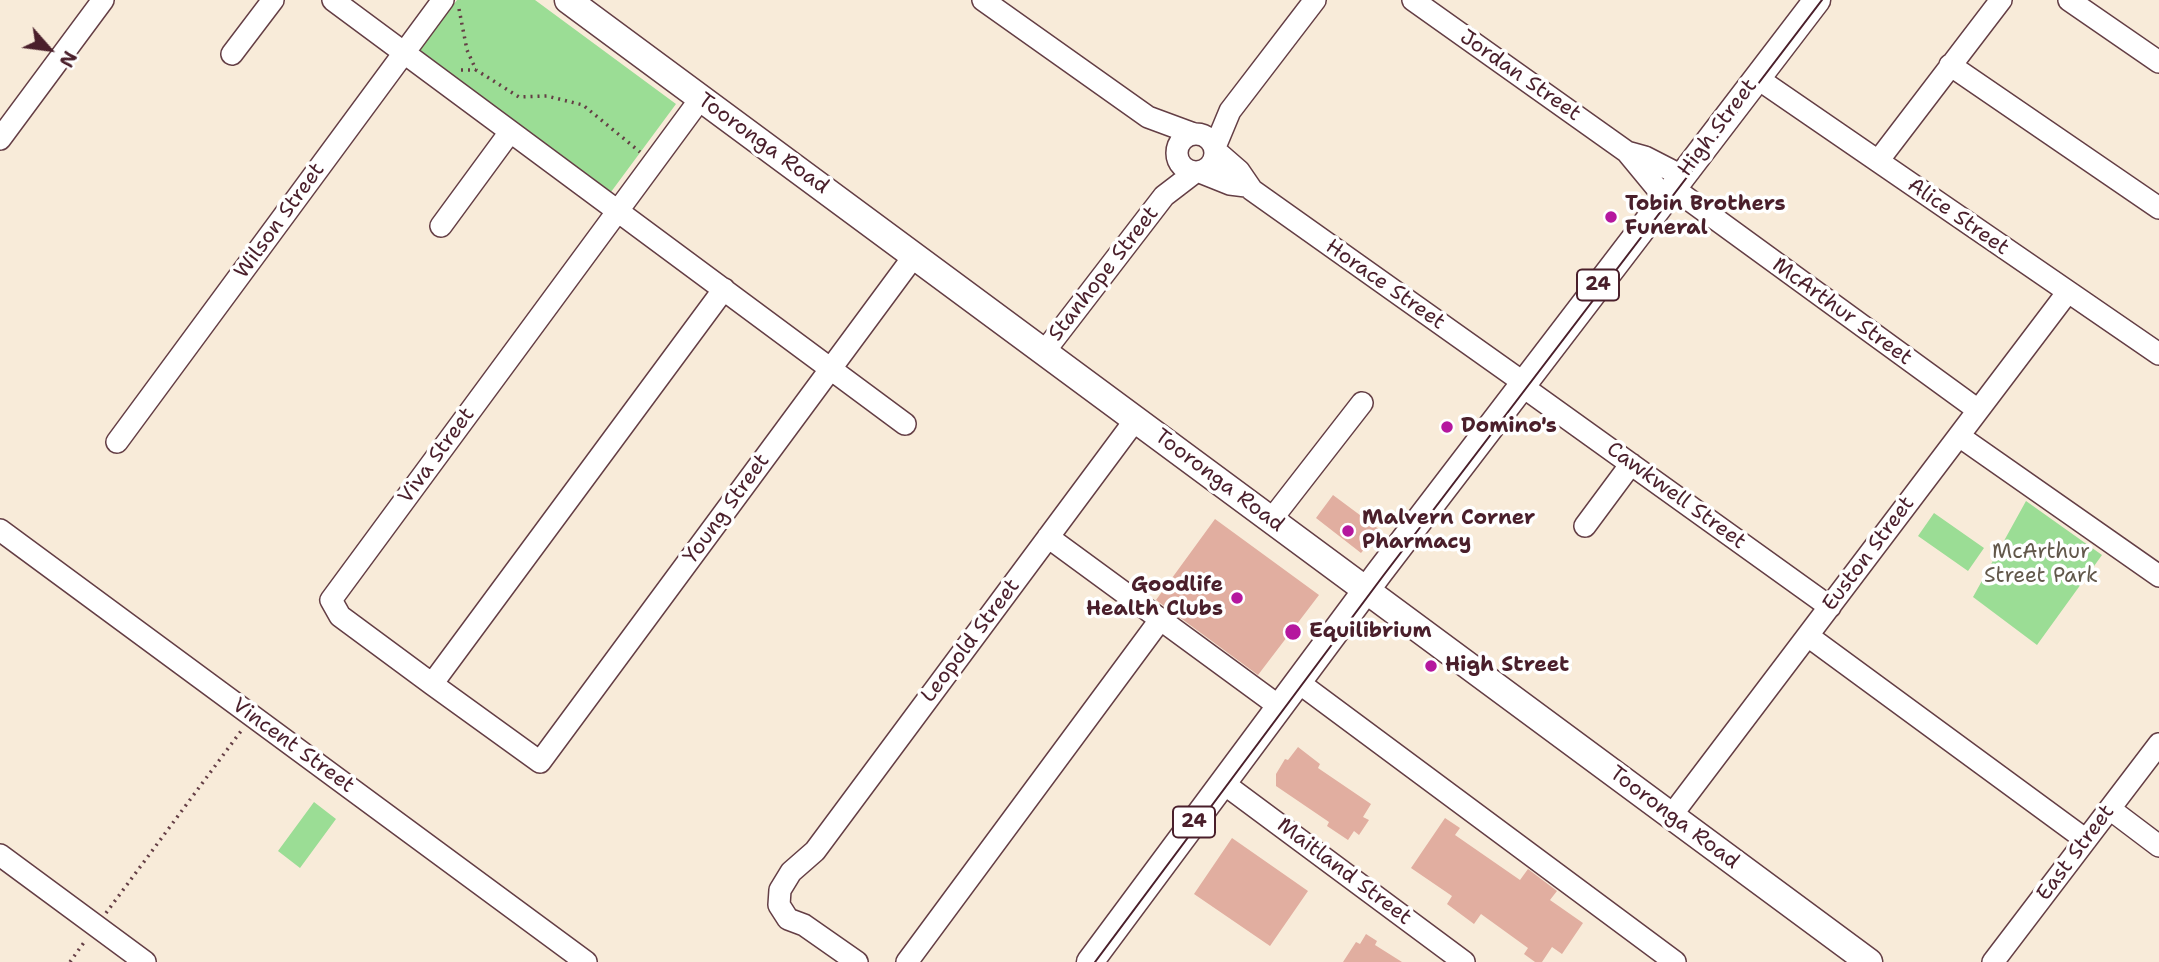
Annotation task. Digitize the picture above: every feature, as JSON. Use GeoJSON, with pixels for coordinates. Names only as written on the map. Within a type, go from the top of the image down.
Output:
{"type":"FeatureCollection","features":[{"type":"Feature","properties":{"kind":"main road","name":"Tooronga Road"},"geometry":{"type":"LineString","coordinates":[[568,0],[1869,962]]}},
{"type":"Feature","properties":{"kind":"main road","name":"High Street"},"geometry":{"type":"LineString","coordinates":[[1090,962],[1367,590],[1814,1]]}},
{"type":"Feature","properties":{"kind":"street"},"geometry":{"type":"LineString","coordinates":[[0,139],[103,0]]}},
{"type":"Feature","properties":{"kind":"street"},"geometry":{"type":"LineString","coordinates":[[232,54],[273,0]]}},
{"type":"Feature","properties":{"kind":"street"},"geometry":{"type":"LineString","coordinates":[[333,0],[905,424]]}},
{"type":"Feature","properties":{"kind":"street","name":"Horace Street"},"geometry":{"type":"LineString","coordinates":[[983,0],[1147,117],[1206,141],[1239,171],[1246,186]]}},
{"type":"Feature","properties":{"kind":"street"},"geometry":{"type":"LineString","coordinates":[[1206,141],[1315,0]]}},
{"type":"Feature","properties":{"kind":"street","name":"Jordan Street"},"geometry":{"type":"LineString","coordinates":[[1413,0],[1627,152],[1645,157],[1673,187]]}},
{"type":"Feature","properties":{"kind":"street"},"geometry":{"type":"LineString","coordinates":[[1878,161],[2001,0]]}},
{"type":"Feature","properties":{"kind":"street"},"geometry":{"type":"LineString","coordinates":[[2069,0],[2159,62]]}},
{"type":"Feature","properties":{"kind":"street","name":"Wilson Street"},"geometry":{"type":"LineString","coordinates":[[117,442],[404,53],[451,5]]}},
{"type":"Feature","properties":{"kind":"street"},"geometry":{"type":"LineString","coordinates":[[1950,65],[2159,208]]}},
{"type":"Feature","properties":{"kind":"street","name":"Alice Street"},"geometry":{"type":"LineString","coordinates":[[1757,78],[2159,354]]}},
{"type":"Feature","properties":{"kind":"street","name":"Viva Street"},"geometry":{"type":"LineString","coordinates":[[540,762],[340,616],[331,600],[701,98]]}},
{"type":"Feature","properties":{"kind":"street","name":"Horace Street"},"geometry":{"type":"LineString","coordinates":[[1147,117],[1187,164],[1230,184],[1246,186],[1523,384]]}},
{"type":"Feature","properties":{"kind":"street"},"geometry":{"type":"LineString","coordinates":[[441,226],[510,132]]}},
{"type":"Feature","properties":{"kind":"street"},"geometry":{"type":"LineString","coordinates":[[1182,140],[1206,141],[1212,165],[1187,164],[1182,140]]}},
{"type":"Feature","properties":{"kind":"street","name":"Stanhope Street"},"geometry":{"type":"LineString","coordinates":[[1044,352],[1187,164]]}},
{"type":"Feature","properties":{"kind":"street","name":"McArthur Street"},"geometry":{"type":"LineString","coordinates":[[1673,187],[1978,410]]}},
{"type":"Feature","properties":{"kind":"street","name":"Young Street"},"geometry":{"type":"LineString","coordinates":[[540,762],[914,256]]}},
{"type":"Feature","properties":{"kind":"street"},"geometry":{"type":"LineString","coordinates":[[432,684],[724,289]]}},
{"type":"Feature","properties":{"kind":"street","name":"Euston Street"},"geometry":{"type":"LineString","coordinates":[[1671,816],[2067,293]]}},
{"type":"Feature","properties":{"kind":"street","name":"Cawkwell Street"},"geometry":{"type":"LineString","coordinates":[[1523,384],[1830,607]]}},
{"type":"Feature","properties":{"kind":"street"},"geometry":{"type":"LineString","coordinates":[[1272,520],[1362,403]]}},
{"type":"Feature","properties":{"kind":"street","name":"Leopold Street"},"geometry":{"type":"LineString","coordinates":[[858,962],[804,925],[785,899],[806,862],[1136,419]]}},
{"type":"Feature","properties":{"kind":"street"},"geometry":{"type":"LineString","coordinates":[[1959,436],[2159,576]]}},
{"type":"Feature","properties":{"kind":"street"},"geometry":{"type":"LineString","coordinates":[[1585,526],[1631,464]]}},
{"type":"Feature","properties":{"kind":"street","name":"Vincent Street"},"geometry":{"type":"LineString","coordinates":[[0,530],[586,962]]}},
{"type":"Feature","properties":{"kind":"street"},"geometry":{"type":"LineString","coordinates":[[1048,537],[1280,707]]}},
{"type":"Feature","properties":{"kind":"street"},"geometry":{"type":"LineString","coordinates":[[907,962],[1160,620]]}},
{"type":"Feature","properties":{"kind":"street"},"geometry":{"type":"LineString","coordinates":[[1808,636],[2086,840]]}},
{"type":"Feature","properties":{"kind":"street"},"geometry":{"type":"LineString","coordinates":[[1298,682],[1675,962]]}},
{"type":"Feature","properties":{"kind":"street","name":"East Street"},"geometry":{"type":"LineString","coordinates":[[1993,962],[2159,744]]}},
{"type":"Feature","properties":{"kind":"street","name":"Maitland Street"},"geometry":{"type":"LineString","coordinates":[[1223,783],[1464,962]]}},
{"type":"Feature","properties":{"kind":"street"},"geometry":{"type":"LineString","coordinates":[[2110,809],[2159,846]]}},
{"type":"Feature","properties":{"kind":"street"},"geometry":{"type":"LineString","coordinates":[[0,855],[91,933],[145,962]]}},
{"type":"Feature","properties":{"kind":"path"},"geometry":{"type":"LineString","coordinates":[[451,5],[476,70],[519,97],[547,96],[583,105],[652,163]]}},
{"type":"Feature","properties":{"kind":"path"},"geometry":{"type":"LineString","coordinates":[[70,962],[241,730]]}},
{"type":"Feature","properties":{"kind":"green space"},"geometry":{"type":"Polygon","coordinates":[[[457,0],[535,0],[676,104],[608,196],[416,53],[457,0]]]}},
{"type":"Feature","properties":{"kind":"green space","name":"McArthur Street Park"},"geometry":{"type":"Polygon","coordinates":[[[2026,501],[2102,555],[2037,645],[1973,597],[2026,501]]]}},
{"type":"Feature","properties":{"kind":"green space"},"geometry":{"type":"Polygon","coordinates":[[[1934,513],[1984,548],[1968,571],[1918,536],[1934,513]]]}},
{"type":"Feature","properties":{"kind":"green space"},"geometry":{"type":"Polygon","coordinates":[[[314,802],[336,819],[300,868],[278,851],[314,802]]]}},
{"type":"Feature","properties":{"kind":"building"},"geometry":{"type":"Polygon","coordinates":[[[1333,495],[1380,530],[1361,553],[1316,518],[1333,495]]]}},
{"type":"Feature","properties":{"kind":"building","name":"Goodlife Health Clubs"},"geometry":{"type":"Polygon","coordinates":[[[1215,519],[1319,595],[1258,675],[1156,600],[1215,519]]]}},
{"type":"Feature","properties":{"kind":"building"},"geometry":{"type":"Polygon","coordinates":[[[1298,747],[1320,764],[1318,768],[1371,804],[1363,817],[1369,820],[1359,835],[1354,831],[1348,840],[1327,826],[1329,822],[1276,786],[1276,774],[1285,759],[1288,760],[1298,747]]]}},
{"type":"Feature","properties":{"kind":"building"},"geometry":{"type":"Polygon","coordinates":[[[1445,818],[1460,828],[1455,835],[1520,880],[1528,869],[1557,891],[1550,900],[1583,923],[1562,954],[1552,947],[1542,962],[1535,962],[1524,954],[1528,948],[1481,914],[1474,924],[1447,904],[1452,896],[1411,868],[1445,818]]]}},
{"type":"Feature","properties":{"kind":"building"},"geometry":{"type":"Polygon","coordinates":[[[1232,838],[1308,891],[1270,946],[1194,894],[1232,838]]]}},
{"type":"Feature","properties":{"kind":"building"},"geometry":{"type":"Polygon","coordinates":[[[1366,934],[1377,941],[1375,945],[1402,962],[1343,962],[1356,942],[1360,944],[1366,934]]]}},
{"type":"Feature","properties":{"kind":"tram line"},"geometry":{"type":"LineString","coordinates":[[1095,962],[1383,576],[1822,0]]}},
{"type":"Feature","properties":{"kind":"place","name":"Tobin Brothers Funeral"},"geometry":{"type":"Point","coordinates":[1611,217]}},
{"type":"Feature","properties":{"kind":"place","name":"Domino's"},"geometry":{"type":"Point","coordinates":[1447,427]}},
{"type":"Feature","properties":{"kind":"place","name":"Malvern Corner Pharmacy"},"geometry":{"type":"Point","coordinates":[1348,531]}},
{"type":"Feature","properties":{"kind":"place","name":"Goodlife Health Clubs"},"geometry":{"type":"Point","coordinates":[1237,598]}},
{"type":"Feature","properties":{"kind":"place","name":"Equilibrium"},"geometry":{"type":"Point","coordinates":[1293,632]}},
{"type":"Feature","properties":{"kind":"place","name":"High Street"},"geometry":{"type":"Point","coordinates":[1431,666]}}]}
